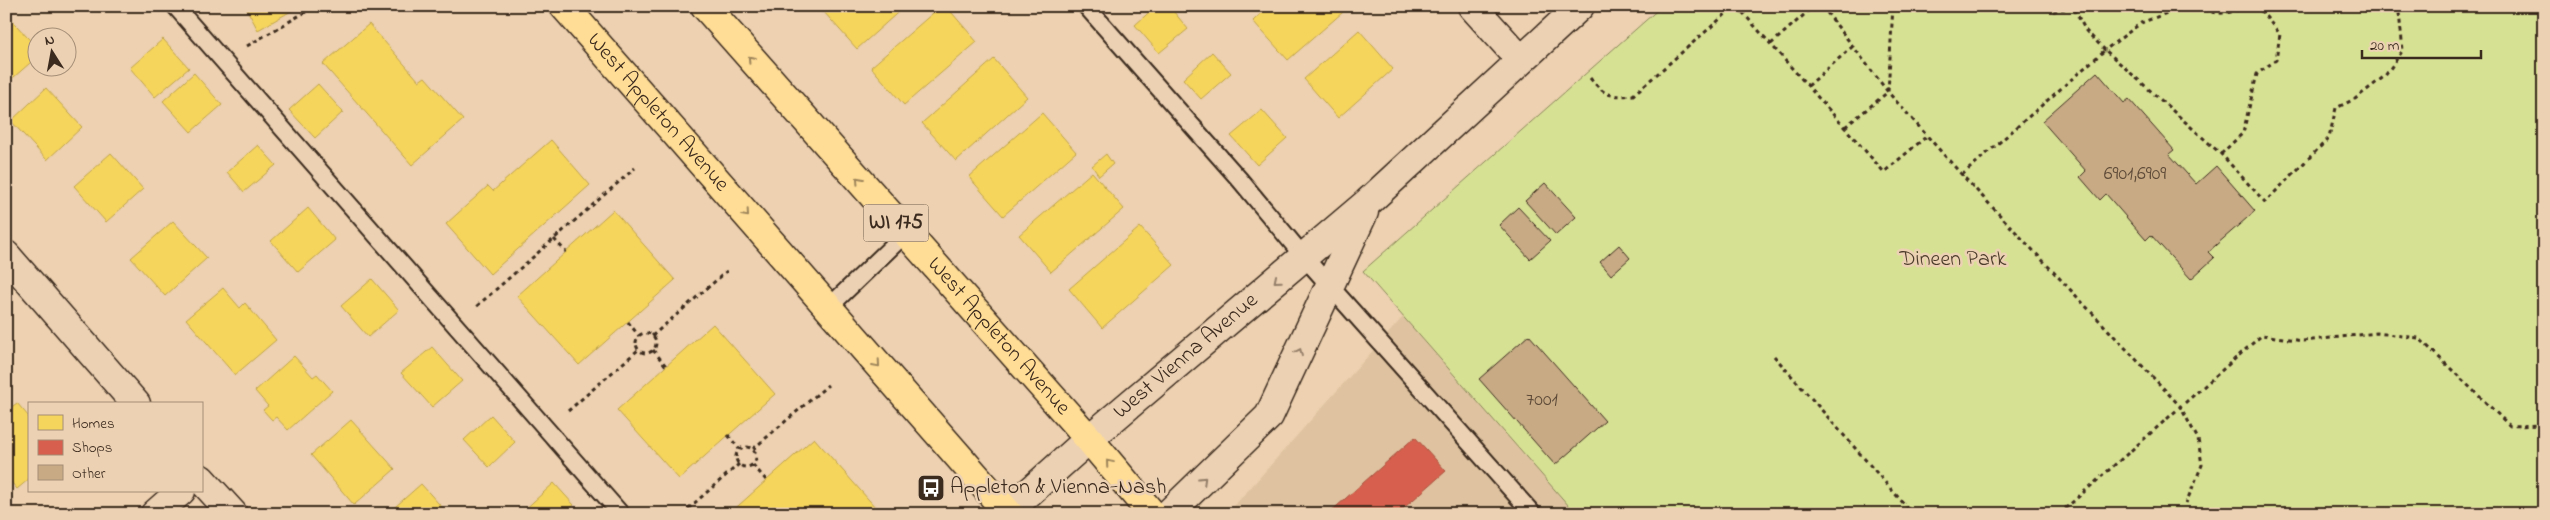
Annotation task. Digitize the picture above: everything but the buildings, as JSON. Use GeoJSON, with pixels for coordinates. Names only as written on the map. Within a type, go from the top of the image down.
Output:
{"type":"FeatureCollection","features":[{"type":"Feature","properties":{"kind":"main road","name":"West Appleton Avenue"},"geometry":{"type":"LineString","coordinates":[[564,6],[1007,513]]}},
{"type":"Feature","properties":{"kind":"main road","name":"West Appleton Avenue"},"geometry":{"type":"LineString","coordinates":[[705,6],[1089,439],[1152,514]]}},
{"type":"Feature","properties":{"kind":"street"},"geometry":{"type":"LineString","coordinates":[[1472,6],[1520,59]]}},
{"type":"Feature","properties":{"kind":"street","name":"West Vienna Avenue"},"geometry":{"type":"LineString","coordinates":[[1007,513],[1089,439],[1368,203],[1520,59],[1580,6]]}},
{"type":"Feature","properties":{"kind":"street","name":"West Vienna Avenue"},"geometry":{"type":"LineString","coordinates":[[1168,514],[1269,416],[1368,203]]}},
{"type":"Feature","properties":{"kind":"street"},"geometry":{"type":"LineString","coordinates":[[6,255],[134,402]]}},
{"type":"Feature","properties":{"kind":"street"},"geometry":{"type":"LineString","coordinates":[[202,480],[233,514]]}},
{"type":"Feature","properties":{"kind":"street"},"geometry":{"type":"LineString","coordinates":[[155,514],[180,492]]}},
{"type":"Feature","properties":{"kind":"lane"},"geometry":{"type":"LineString","coordinates":[[175,6],[621,514]]}},
{"type":"Feature","properties":{"kind":"lane"},"geometry":{"type":"LineString","coordinates":[[1086,6],[1240,180],[1304,258],[1533,514]]}},
{"type":"Feature","properties":{"kind":"lane"},"geometry":{"type":"LineString","coordinates":[[828,308],[906,233]]}},
{"type":"Feature","properties":{"kind":"path"},"geometry":{"type":"LineString","coordinates":[[223,60],[316,6]]}},
{"type":"Feature","properties":{"kind":"path"},"geometry":{"type":"LineString","coordinates":[[1590,78],[1603,93],[1616,97],[1633,95],[1736,6],[1884,172],[1927,136]]}},
{"type":"Feature","properties":{"kind":"path"},"geometry":{"type":"LineString","coordinates":[[1771,44],[1814,6]]}},
{"type":"Feature","properties":{"kind":"path"},"geometry":{"type":"LineString","coordinates":[[1822,6],[1888,92],[1927,136],[2180,406],[2198,439],[2202,465],[2186,503]]}},
{"type":"Feature","properties":{"kind":"path"},"geometry":{"type":"LineString","coordinates":[[1845,127],[1888,92],[1893,6]]}},
{"type":"Feature","properties":{"kind":"path"},"geometry":{"type":"LineString","coordinates":[[2038,6],[2054,11],[2074,9],[2079,6]]}},
{"type":"Feature","properties":{"kind":"path"},"geometry":{"type":"LineString","coordinates":[[1962,175],[2105,50],[2141,23],[2185,6]]}},
{"type":"Feature","properties":{"kind":"path"},"geometry":{"type":"LineString","coordinates":[[2197,6],[2218,14],[2238,11],[2246,6]]}},
{"type":"Feature","properties":{"kind":"path"},"geometry":{"type":"LineString","coordinates":[[2220,154],[2243,133],[2257,74],[2276,60],[2280,34],[2257,6]]}},
{"type":"Feature","properties":{"kind":"path"},"geometry":{"type":"LineString","coordinates":[[2074,9],[2086,32],[2220,154],[2265,202],[2329,138],[2336,108],[2355,99],[2385,76],[2403,50],[2399,13],[2394,6]]}},
{"type":"Feature","properties":{"kind":"path"},"geometry":{"type":"LineString","coordinates":[[1808,86],[1853,46]]}},
{"type":"Feature","properties":{"kind":"path"},"geometry":{"type":"LineString","coordinates":[[456,325],[635,168]]}},
{"type":"Feature","properties":{"kind":"path"},"geometry":{"type":"LineString","coordinates":[[554,239],[566,252]]}},
{"type":"Feature","properties":{"kind":"path"},"geometry":{"type":"LineString","coordinates":[[652,336],[727,271]]}},
{"type":"Feature","properties":{"kind":"path"},"geometry":{"type":"LineString","coordinates":[[628,322],[639,336]]}},
{"type":"Feature","properties":{"kind":"path"},"geometry":{"type":"LineString","coordinates":[[2058,514],[2262,335],[2303,341],[2377,332],[2420,338],[2510,426],[2544,425]]}},
{"type":"Feature","properties":{"kind":"path"},"geometry":{"type":"LineString","coordinates":[[647,333],[652,336],[656,342],[652,350],[644,353],[638,350],[635,340],[639,336],[647,333]]}},
{"type":"Feature","properties":{"kind":"path"},"geometry":{"type":"LineString","coordinates":[[547,430],[638,350]]}},
{"type":"Feature","properties":{"kind":"path"},"geometry":{"type":"LineString","coordinates":[[652,350],[666,366]]}},
{"type":"Feature","properties":{"kind":"path"},"geometry":{"type":"LineString","coordinates":[[1774,356],[1913,514]]}},
{"type":"Feature","properties":{"kind":"path"},"geometry":{"type":"LineString","coordinates":[[753,449],[828,385]]}},
{"type":"Feature","properties":{"kind":"path"},"geometry":{"type":"LineString","coordinates":[[728,435],[739,449]]}},
{"type":"Feature","properties":{"kind":"path"},"geometry":{"type":"LineString","coordinates":[[739,464],[736,454],[739,449],[748,446],[753,449],[756,456],[753,465]]}},
{"type":"Feature","properties":{"kind":"path"},"geometry":{"type":"LineString","coordinates":[[739,464],[744,466],[753,465]]}},
{"type":"Feature","properties":{"kind":"path"},"geometry":{"type":"LineString","coordinates":[[682,514],[739,464]]}},
{"type":"Feature","properties":{"kind":"path"},"geometry":{"type":"LineString","coordinates":[[753,465],[766,480]]}},
{"type":"Feature","properties":{"kind":"shaded area"},"geometry":{"type":"Polygon","coordinates":[[[1403,317],[1576,514],[1227,514],[1403,317]]]}},
{"type":"Feature","properties":{"kind":"green space","name":"Dineen Park"},"geometry":{"type":"Polygon","coordinates":[[[1662,6],[2544,6],[2544,514],[1576,514],[1363,271],[1662,6]]]}},
{"type":"Feature","properties":{"kind":"place","name":"Appleton & Vienna-Nash"},"geometry":{"type":"Point","coordinates":[931,488]}}]}
